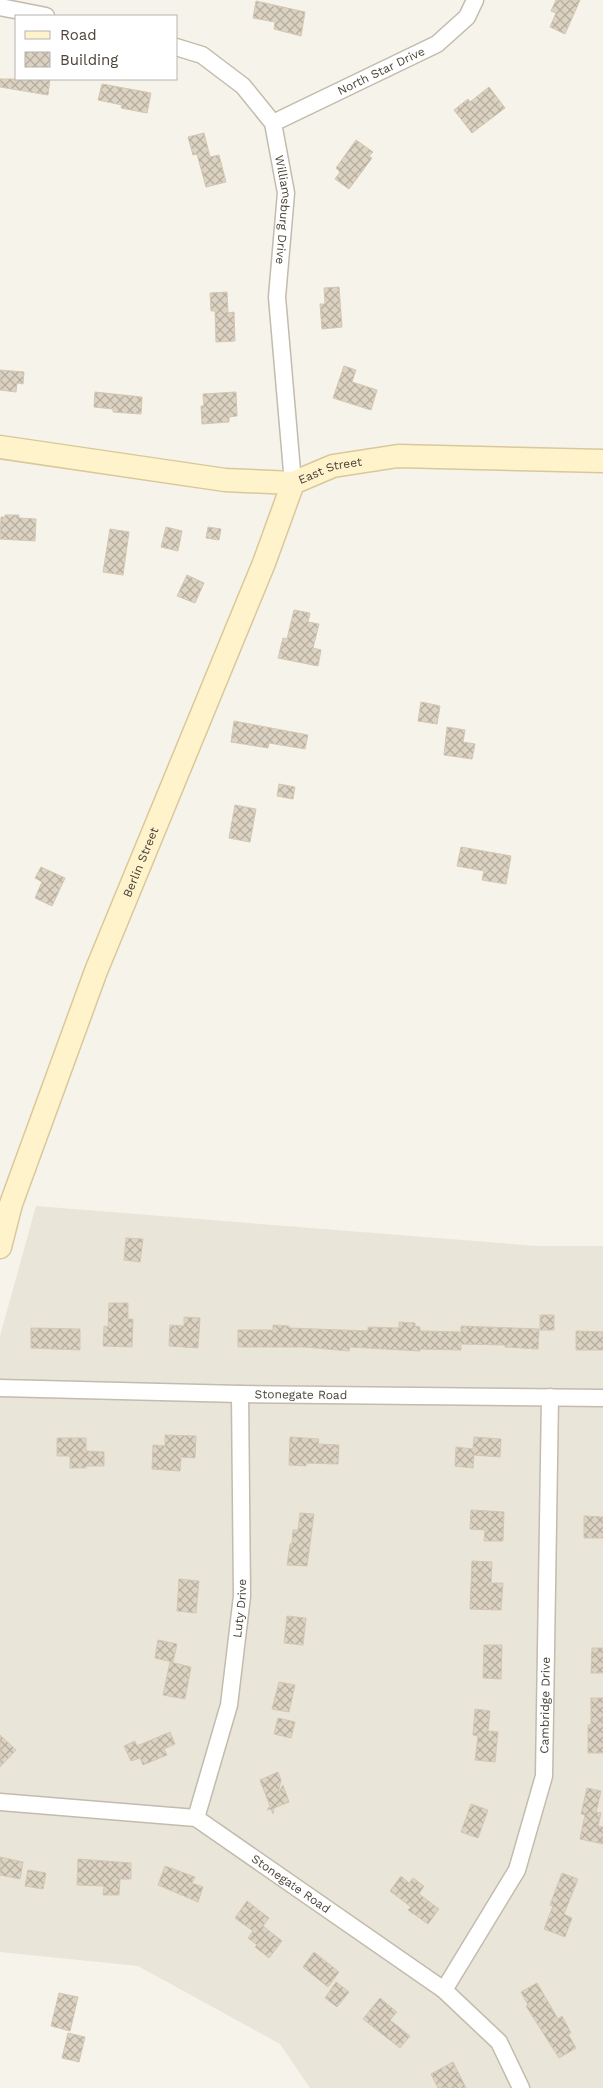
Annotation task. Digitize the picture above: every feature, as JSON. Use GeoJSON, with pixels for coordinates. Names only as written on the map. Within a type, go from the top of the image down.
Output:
{"type":"FeatureCollection","features":[{"type":"Feature","properties":{"kind":"main road","name":"East Street"},"geometry":{"type":"LineString","coordinates":[[0,447],[225,480],[293,483],[333,466],[398,456],[603,461]]}},
{"type":"Feature","properties":{"kind":"main road","name":"Berlin Street"},"geometry":{"type":"LineString","coordinates":[[0,1247],[11,1204],[96,971],[264,563],[293,483]]}},
{"type":"Feature","properties":{"kind":"street","name":"North Star Drive"},"geometry":{"type":"LineString","coordinates":[[273,123],[437,44],[467,17],[475,0]]}},
{"type":"Feature","properties":{"kind":"street"},"geometry":{"type":"LineString","coordinates":[[0,7],[41,15]]}},
{"type":"Feature","properties":{"kind":"street","name":"Williamsburg Drive"},"geometry":{"type":"LineString","coordinates":[[178,47],[202,55],[243,86],[273,123],[286,193],[277,297],[293,483]]}},
{"type":"Feature","properties":{"kind":"street","name":"Stonegate Road"},"geometry":{"type":"LineString","coordinates":[[0,1388],[240,1394],[603,1398]]}},
{"type":"Feature","properties":{"kind":"street","name":"Luty Drive"},"geometry":{"type":"LineString","coordinates":[[196,1818],[229,1705],[242,1596],[240,1394]]}},
{"type":"Feature","properties":{"kind":"street","name":"Cambridge Drive"},"geometry":{"type":"LineString","coordinates":[[444,1990],[517,1870],[544,1776],[550,1397]]}},
{"type":"Feature","properties":{"kind":"street"},"geometry":{"type":"LineString","coordinates":[[0,1802],[196,1818]]}},
{"type":"Feature","properties":{"kind":"street","name":"Stonegate Road"},"geometry":{"type":"LineString","coordinates":[[196,1818],[444,1990],[499,2042],[521,2088]]}},
{"type":"Feature","properties":{"kind":"shaded area"},"geometry":{"type":"Polygon","coordinates":[[[36,1206],[537,1246],[603,1246],[603,2088],[310,2088],[280,2044],[138,1966],[0,1952],[0,1336],[36,1206]]]}},
{"type":"Feature","properties":{"kind":"building"},"geometry":{"type":"Polygon","coordinates":[[[556,0],[580,0],[565,34],[550,27],[556,13],[551,11],[556,0]]]}},
{"type":"Feature","properties":{"kind":"building"},"geometry":{"type":"Polygon","coordinates":[[[256,1],[305,12],[301,36],[274,29],[275,22],[253,18],[256,1]]]}},
{"type":"Feature","properties":{"kind":"building"},"geometry":{"type":"Polygon","coordinates":[[[0,79],[50,80],[48,95],[0,87],[0,79]]]}},
{"type":"Feature","properties":{"kind":"building"},"geometry":{"type":"Polygon","coordinates":[[[102,84],[151,93],[147,113],[121,108],[122,105],[98,100],[102,84]]]}},
{"type":"Feature","properties":{"kind":"building"},"geometry":{"type":"Polygon","coordinates":[[[489,87],[505,108],[472,133],[454,110],[468,99],[470,102],[489,87]]]}},
{"type":"Feature","properties":{"kind":"building"},"geometry":{"type":"Polygon","coordinates":[[[204,133],[210,157],[219,155],[226,182],[206,187],[197,154],[193,155],[188,137],[204,133]]]}},
{"type":"Feature","properties":{"kind":"building"},"geometry":{"type":"Polygon","coordinates":[[[356,140],[373,152],[369,156],[372,158],[349,189],[335,179],[340,172],[336,168],[356,140]]]}},
{"type":"Feature","properties":{"kind":"building"},"geometry":{"type":"Polygon","coordinates":[[[339,287],[342,327],[322,329],[320,304],[325,304],[324,288],[339,287]]]}},
{"type":"Feature","properties":{"kind":"building"},"geometry":{"type":"Polygon","coordinates":[[[227,292],[228,313],[234,312],[235,341],[216,342],[215,311],[211,311],[210,293],[227,292]]]}},
{"type":"Feature","properties":{"kind":"building"},"geometry":{"type":"Polygon","coordinates":[[[344,366],[356,370],[352,382],[377,390],[371,410],[333,398],[344,366]]]}},
{"type":"Feature","properties":{"kind":"building"},"geometry":{"type":"Polygon","coordinates":[[[0,370],[24,372],[23,384],[17,383],[16,392],[0,390],[0,370]]]}},
{"type":"Feature","properties":{"kind":"building"},"geometry":{"type":"Polygon","coordinates":[[[95,392],[142,397],[141,414],[113,412],[113,409],[94,407],[95,392]]]}},
{"type":"Feature","properties":{"kind":"building"},"geometry":{"type":"Polygon","coordinates":[[[236,392],[237,416],[229,417],[229,422],[202,424],[201,406],[204,406],[203,394],[236,392]]]}},
{"type":"Feature","properties":{"kind":"building"},"geometry":{"type":"Polygon","coordinates":[[[5,515],[19,515],[19,518],[36,519],[35,541],[0,539],[1,517],[5,517],[5,515]]]}},
{"type":"Feature","properties":{"kind":"building"},"geometry":{"type":"Polygon","coordinates":[[[166,527],[182,531],[178,551],[161,547],[166,527]]]}},
{"type":"Feature","properties":{"kind":"building"},"geometry":{"type":"Polygon","coordinates":[[[208,527],[221,529],[219,540],[206,538],[208,527]]]}},
{"type":"Feature","properties":{"kind":"building"},"geometry":{"type":"Polygon","coordinates":[[[110,529],[129,532],[123,575],[103,572],[110,529]]]}},
{"type":"Feature","properties":{"kind":"building"},"geometry":{"type":"Polygon","coordinates":[[[187,575],[204,583],[195,603],[177,596],[187,575]]]}},
{"type":"Feature","properties":{"kind":"building"},"geometry":{"type":"Polygon","coordinates":[[[294,610],[310,613],[308,622],[319,624],[313,648],[321,650],[318,666],[278,658],[283,638],[287,639],[294,610]]]}},
{"type":"Feature","properties":{"kind":"building"},"geometry":{"type":"Polygon","coordinates":[[[421,702],[440,706],[437,724],[418,721],[421,702]]]}},
{"type":"Feature","properties":{"kind":"building"},"geometry":{"type":"Polygon","coordinates":[[[234,721],[308,735],[305,749],[269,743],[268,748],[231,742],[234,721]]]}},
{"type":"Feature","properties":{"kind":"building"},"geometry":{"type":"Polygon","coordinates":[[[447,727],[465,730],[463,742],[475,744],[472,759],[444,755],[447,727]]]}},
{"type":"Feature","properties":{"kind":"building"},"geometry":{"type":"Polygon","coordinates":[[[279,784],[295,787],[293,799],[277,796],[279,784]]]}},
{"type":"Feature","properties":{"kind":"building"},"geometry":{"type":"Polygon","coordinates":[[[235,805],[256,809],[250,842],[229,838],[235,805]]]}},
{"type":"Feature","properties":{"kind":"building"},"geometry":{"type":"Polygon","coordinates":[[[461,847],[511,856],[506,884],[482,880],[484,871],[457,866],[461,847]]]}},
{"type":"Feature","properties":{"kind":"building"},"geometry":{"type":"Polygon","coordinates":[[[41,867],[65,878],[52,906],[35,898],[42,882],[35,878],[41,867]]]}},
{"type":"Feature","properties":{"kind":"building"},"geometry":{"type":"Polygon","coordinates":[[[126,1238],[143,1239],[140,1262],[124,1260],[126,1238]]]}},
{"type":"Feature","properties":{"kind":"building"},"geometry":{"type":"Polygon","coordinates":[[[109,1303],[128,1303],[128,1319],[133,1319],[132,1347],[103,1346],[104,1326],[108,1327],[109,1303]]]}},
{"type":"Feature","properties":{"kind":"building"},"geometry":{"type":"Polygon","coordinates":[[[540,1315],[554,1315],[554,1330],[540,1330],[540,1315]]]}},
{"type":"Feature","properties":{"kind":"building"},"geometry":{"type":"Polygon","coordinates":[[[184,1317],[200,1318],[198,1348],[169,1346],[170,1325],[184,1326],[184,1317]]]}},
{"type":"Feature","properties":{"kind":"building"},"geometry":{"type":"Polygon","coordinates":[[[399,1322],[415,1323],[415,1326],[420,1327],[420,1331],[461,1332],[461,1326],[539,1329],[538,1349],[505,1347],[505,1345],[461,1344],[461,1350],[420,1349],[420,1351],[350,1347],[349,1351],[305,1347],[238,1347],[238,1330],[273,1330],[273,1325],[289,1326],[289,1328],[368,1331],[368,1327],[399,1328],[399,1322]]]}},
{"type":"Feature","properties":{"kind":"building"},"geometry":{"type":"Polygon","coordinates":[[[31,1328],[80,1329],[80,1350],[31,1348],[31,1328]]]}},
{"type":"Feature","properties":{"kind":"building"},"geometry":{"type":"Polygon","coordinates":[[[576,1331],[603,1332],[603,1350],[576,1350],[576,1331]]]}},
{"type":"Feature","properties":{"kind":"building"},"geometry":{"type":"Polygon","coordinates":[[[165,1435],[196,1436],[195,1458],[181,1457],[180,1471],[152,1469],[153,1445],[165,1446],[165,1435]]]}},
{"type":"Feature","properties":{"kind":"building"},"geometry":{"type":"Polygon","coordinates":[[[290,1437],[319,1439],[318,1444],[339,1445],[338,1464],[306,1463],[306,1466],[289,1465],[290,1437]]]}},
{"type":"Feature","properties":{"kind":"building"},"geometry":{"type":"Polygon","coordinates":[[[474,1437],[501,1439],[500,1457],[474,1455],[473,1468],[455,1466],[456,1447],[473,1449],[474,1437]]]}},
{"type":"Feature","properties":{"kind":"building"},"geometry":{"type":"Polygon","coordinates":[[[57,1438],[86,1438],[86,1451],[104,1452],[104,1466],[70,1468],[70,1456],[57,1456],[57,1438]]]}},
{"type":"Feature","properties":{"kind":"building"},"geometry":{"type":"Polygon","coordinates":[[[471,1510],[504,1512],[503,1541],[484,1541],[485,1530],[470,1529],[471,1510]]]}},
{"type":"Feature","properties":{"kind":"building"},"geometry":{"type":"Polygon","coordinates":[[[300,1513],[314,1514],[307,1566],[287,1565],[293,1530],[298,1530],[300,1513]]]}},
{"type":"Feature","properties":{"kind":"building"},"geometry":{"type":"Polygon","coordinates":[[[584,1516],[603,1517],[603,1538],[584,1538],[584,1516]]]}},
{"type":"Feature","properties":{"kind":"building"},"geometry":{"type":"Polygon","coordinates":[[[472,1561],[492,1562],[491,1583],[503,1583],[501,1610],[470,1609],[472,1561]]]}},
{"type":"Feature","properties":{"kind":"building"},"geometry":{"type":"Polygon","coordinates":[[[179,1579],[199,1581],[196,1613],[177,1611],[179,1579]]]}},
{"type":"Feature","properties":{"kind":"building"},"geometry":{"type":"Polygon","coordinates":[[[287,1616],[306,1618],[303,1645],[284,1643],[287,1616]]]}},
{"type":"Feature","properties":{"kind":"building"},"geometry":{"type":"Polygon","coordinates":[[[158,1640],[177,1644],[173,1662],[155,1658],[158,1640]]]}},
{"type":"Feature","properties":{"kind":"building"},"geometry":{"type":"Polygon","coordinates":[[[484,1645],[502,1645],[501,1679],[483,1678],[484,1645]]]}},
{"type":"Feature","properties":{"kind":"building"},"geometry":{"type":"Polygon","coordinates":[[[592,1648],[603,1648],[603,1673],[591,1673],[592,1648]]]}},
{"type":"Feature","properties":{"kind":"building"},"geometry":{"type":"Polygon","coordinates":[[[170,1662],[191,1667],[185,1699],[163,1695],[170,1662]]]}},
{"type":"Feature","properties":{"kind":"building"},"geometry":{"type":"Polygon","coordinates":[[[279,1682],[295,1685],[289,1712],[272,1709],[279,1682]]]}},
{"type":"Feature","properties":{"kind":"building"},"geometry":{"type":"Polygon","coordinates":[[[591,1698],[603,1698],[603,1753],[588,1753],[588,1725],[591,1725],[591,1698]]]}},
{"type":"Feature","properties":{"kind":"building"},"geometry":{"type":"Polygon","coordinates":[[[475,1709],[490,1711],[488,1731],[498,1732],[495,1762],[475,1760],[478,1736],[473,1735],[475,1709]]]}},
{"type":"Feature","properties":{"kind":"building"},"geometry":{"type":"Polygon","coordinates":[[[278,1718],[295,1722],[291,1738],[274,1734],[278,1718]]]}},
{"type":"Feature","properties":{"kind":"building"},"geometry":{"type":"Polygon","coordinates":[[[170,1732],[175,1744],[164,1749],[167,1755],[143,1765],[140,1758],[131,1761],[124,1746],[135,1741],[137,1746],[170,1732]]]}},
{"type":"Feature","properties":{"kind":"building"},"geometry":{"type":"Polygon","coordinates":[[[0,1735],[16,1750],[0,1767],[0,1735]]]}},
{"type":"Feature","properties":{"kind":"building"},"geometry":{"type":"Polygon","coordinates":[[[278,1772],[281,1780],[278,1794],[283,1785],[289,1802],[274,1808],[273,1814],[271,1809],[267,1810],[270,1806],[260,1780],[278,1772]]]}},
{"type":"Feature","properties":{"kind":"building"},"geometry":{"type":"Polygon","coordinates":[[[587,1788],[601,1791],[596,1812],[601,1813],[598,1826],[603,1827],[603,1844],[580,1839],[585,1815],[581,1814],[587,1788]]]}},
{"type":"Feature","properties":{"kind":"building"},"geometry":{"type":"Polygon","coordinates":[[[471,1804],[488,1810],[478,1838],[461,1832],[471,1804]]]}},
{"type":"Feature","properties":{"kind":"building"},"geometry":{"type":"Polygon","coordinates":[[[0,1857],[23,1862],[20,1879],[0,1875],[0,1857]]]}},
{"type":"Feature","properties":{"kind":"building"},"geometry":{"type":"Polygon","coordinates":[[[78,1859],[131,1863],[131,1879],[120,1879],[119,1895],[103,1895],[104,1886],[77,1885],[78,1859]]]}},
{"type":"Feature","properties":{"kind":"building"},"geometry":{"type":"Polygon","coordinates":[[[165,1866],[195,1877],[192,1883],[203,1887],[198,1902],[158,1885],[165,1866]]]}},
{"type":"Feature","properties":{"kind":"building"},"geometry":{"type":"Polygon","coordinates":[[[28,1870],[46,1873],[43,1889],[25,1886],[28,1870]]]}},
{"type":"Feature","properties":{"kind":"building"},"geometry":{"type":"Polygon","coordinates":[[[562,1873],[578,1879],[564,1914],[572,1918],[565,1937],[544,1929],[553,1906],[550,1905],[562,1873]]]}},
{"type":"Feature","properties":{"kind":"building"},"geometry":{"type":"Polygon","coordinates":[[[401,1876],[409,1883],[413,1878],[424,1886],[419,1894],[439,1909],[428,1924],[408,1910],[411,1907],[390,1891],[401,1876]]]}},
{"type":"Feature","properties":{"kind":"building"},"geometry":{"type":"Polygon","coordinates":[[[247,1901],[269,1918],[263,1926],[282,1941],[269,1958],[255,1947],[257,1945],[248,1938],[253,1931],[235,1918],[247,1901]]]}},
{"type":"Feature","properties":{"kind":"building"},"geometry":{"type":"Polygon","coordinates":[[[314,1952],[339,1972],[328,1987],[303,1967],[314,1952]]]}},
{"type":"Feature","properties":{"kind":"building"},"geometry":{"type":"Polygon","coordinates":[[[336,1982],[349,1992],[337,2007],[325,1998],[336,1982]]]}},
{"type":"Feature","properties":{"kind":"building"},"geometry":{"type":"Polygon","coordinates":[[[537,1983],[558,2019],[562,2016],[571,2033],[568,2034],[576,2048],[559,2058],[526,2006],[528,2005],[521,1992],[537,1983]]]}},
{"type":"Feature","properties":{"kind":"building"},"geometry":{"type":"Polygon","coordinates":[[[59,1993],[78,1997],[70,2031],[51,2026],[59,1993]]]}},
{"type":"Feature","properties":{"kind":"building"},"geometry":{"type":"Polygon","coordinates":[[[380,1998],[397,2012],[390,2020],[410,2036],[400,2048],[363,2019],[380,1998]]]}},
{"type":"Feature","properties":{"kind":"building"},"geometry":{"type":"Polygon","coordinates":[[[68,2033],[85,2037],[79,2062],[62,2058],[68,2033]]]}},
{"type":"Feature","properties":{"kind":"building"},"geometry":{"type":"Polygon","coordinates":[[[453,2062],[466,2088],[438,2088],[431,2074],[453,2062]]]}}]}
